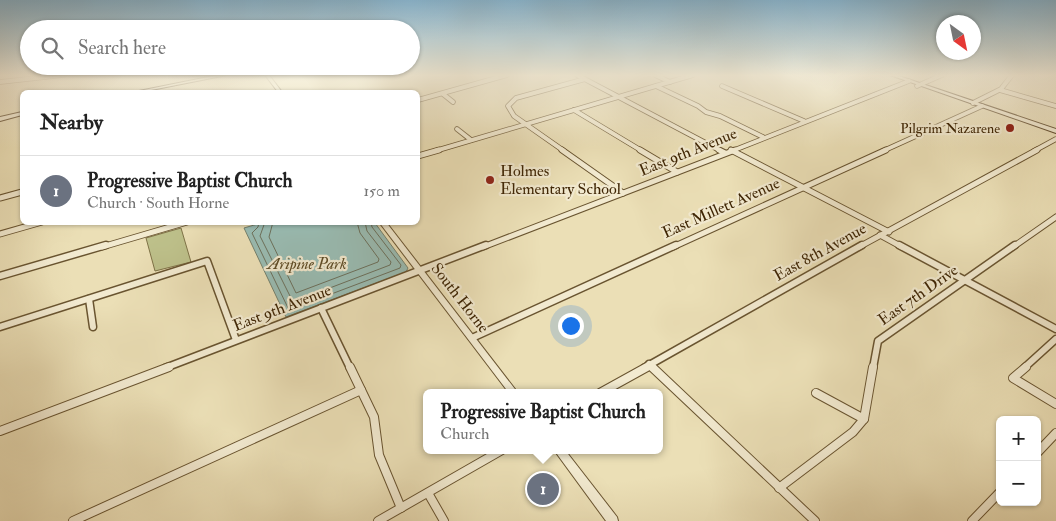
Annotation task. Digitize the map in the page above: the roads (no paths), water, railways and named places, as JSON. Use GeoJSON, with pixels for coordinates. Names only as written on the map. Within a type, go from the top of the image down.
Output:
{"type":"FeatureCollection","features":[{"type":"Feature","properties":{"kind":"main road"},"geometry":{"type":"LineString","coordinates":[[962,99],[1056,131]]}},
{"type":"Feature","properties":{"kind":"main road"},"geometry":{"type":"LineString","coordinates":[[0,119],[20,114]]}},
{"type":"Feature","properties":{"kind":"street"},"geometry":{"type":"LineString","coordinates":[[449,99],[453,102]]}},
{"type":"Feature","properties":{"kind":"street"},"geometry":{"type":"LineString","coordinates":[[515,99],[508,106],[509,110],[525,125],[623,193]]}},
{"type":"Feature","properties":{"kind":"street"},"geometry":{"type":"LineString","coordinates":[[420,155],[610,99]]}},
{"type":"Feature","properties":{"kind":"street"},"geometry":{"type":"LineString","coordinates":[[622,99],[725,154]]}},
{"type":"Feature","properties":{"kind":"street"},"geometry":{"type":"LineString","coordinates":[[684,99],[706,112],[720,116],[763,137]]}},
{"type":"Feature","properties":{"kind":"street"},"geometry":{"type":"LineString","coordinates":[[753,99],[804,121]]}},
{"type":"Feature","properties":{"kind":"street","name":"East 9th Avenue"},"geometry":{"type":"LineString","coordinates":[[0,431],[725,154],[860,99]]}},
{"type":"Feature","properties":{"kind":"street"},"geometry":{"type":"LineString","coordinates":[[973,103],[981,99]]}},
{"type":"Feature","properties":{"kind":"street"},"geometry":{"type":"LineString","coordinates":[[1033,99],[1056,106]]}},
{"type":"Feature","properties":{"kind":"street","name":"East Millett Avenue"},"geometry":{"type":"LineString","coordinates":[[472,338],[982,106]]}},
{"type":"Feature","properties":{"kind":"street"},"geometry":{"type":"LineString","coordinates":[[574,110],[677,172]]}},
{"type":"Feature","properties":{"kind":"street"},"geometry":{"type":"LineString","coordinates":[[457,129],[471,140]]}},
{"type":"Feature","properties":{"kind":"street","name":"East 8th Avenue"},"geometry":{"type":"LineString","coordinates":[[607,389],[880,235],[889,232],[1056,140]]}},
{"type":"Feature","properties":{"kind":"street"},"geometry":{"type":"LineString","coordinates":[[731,150],[889,232]]}},
{"type":"Feature","properties":{"kind":"street"},"geometry":{"type":"LineString","coordinates":[[0,198],[20,193]]}},
{"type":"Feature","properties":{"kind":"street","name":"East 7th Drive"},"geometry":{"type":"LineString","coordinates":[[864,419],[878,341],[1056,217]]}},
{"type":"Feature","properties":{"kind":"street"},"geometry":{"type":"LineString","coordinates":[[0,234],[32,225]]}},
{"type":"Feature","properties":{"kind":"street"},"geometry":{"type":"LineString","coordinates":[[0,276],[177,225]]}},
{"type":"Feature","properties":{"kind":"street","name":"South Horne"},"geometry":{"type":"LineString","coordinates":[[384,225],[511,389]]}},
{"type":"Feature","properties":{"kind":"street"},"geometry":{"type":"LineString","coordinates":[[880,235],[1056,329]]}},
{"type":"Feature","properties":{"kind":"street"},"geometry":{"type":"LineString","coordinates":[[0,327],[207,261],[236,340]]}},
{"type":"Feature","properties":{"kind":"street"},"geometry":{"type":"LineString","coordinates":[[89,298],[93,327]]}},
{"type":"Feature","properties":{"kind":"street"},"geometry":{"type":"LineString","coordinates":[[321,308],[374,417],[379,455],[401,508]]}},
{"type":"Feature","properties":{"kind":"street"},"geometry":{"type":"LineString","coordinates":[[1056,339],[1013,378],[1056,404]]}},
{"type":"Feature","properties":{"kind":"street"},"geometry":{"type":"LineString","coordinates":[[650,364],[814,521]]}},
{"type":"Feature","properties":{"kind":"street"},"geometry":{"type":"LineString","coordinates":[[73,521],[361,390]]}},
{"type":"Feature","properties":{"kind":"street"},"geometry":{"type":"LineString","coordinates":[[779,488],[853,432],[864,419],[816,394]]}},
{"type":"Feature","properties":{"kind":"street"},"geometry":{"type":"LineString","coordinates":[[1041,449],[1056,433]]}},
{"type":"Feature","properties":{"kind":"street"},"geometry":{"type":"LineString","coordinates":[[378,521],[495,454]]}},
{"type":"Feature","properties":{"kind":"street"},"geometry":{"type":"LineString","coordinates":[[562,454],[613,521]]}},
{"type":"Feature","properties":{"kind":"street"},"geometry":{"type":"LineString","coordinates":[[428,493],[444,521]]}},
{"type":"Feature","properties":{"kind":"street"},"geometry":{"type":"LineString","coordinates":[[972,521],[996,496]]}},
{"type":"Feature","properties":{"kind":"water","name":"Aripine Park"},"geometry":{"type":"Polygon","coordinates":[[[254,225],[376,225],[408,268],[406,272],[286,317],[244,228],[254,225]]]}},
{"type":"Feature","properties":{"kind":"place","name":"Pilgrim Nazarene"},"geometry":{"type":"Point","coordinates":[1010,128]}},
{"type":"Feature","properties":{"kind":"place","name":"Holmes Elementary School"},"geometry":{"type":"Point","coordinates":[490,180]}},
{"type":"Feature","properties":{"kind":"place","name":"Progressive Baptist Church"},"geometry":{"type":"Point","coordinates":[543,489]}}]}
